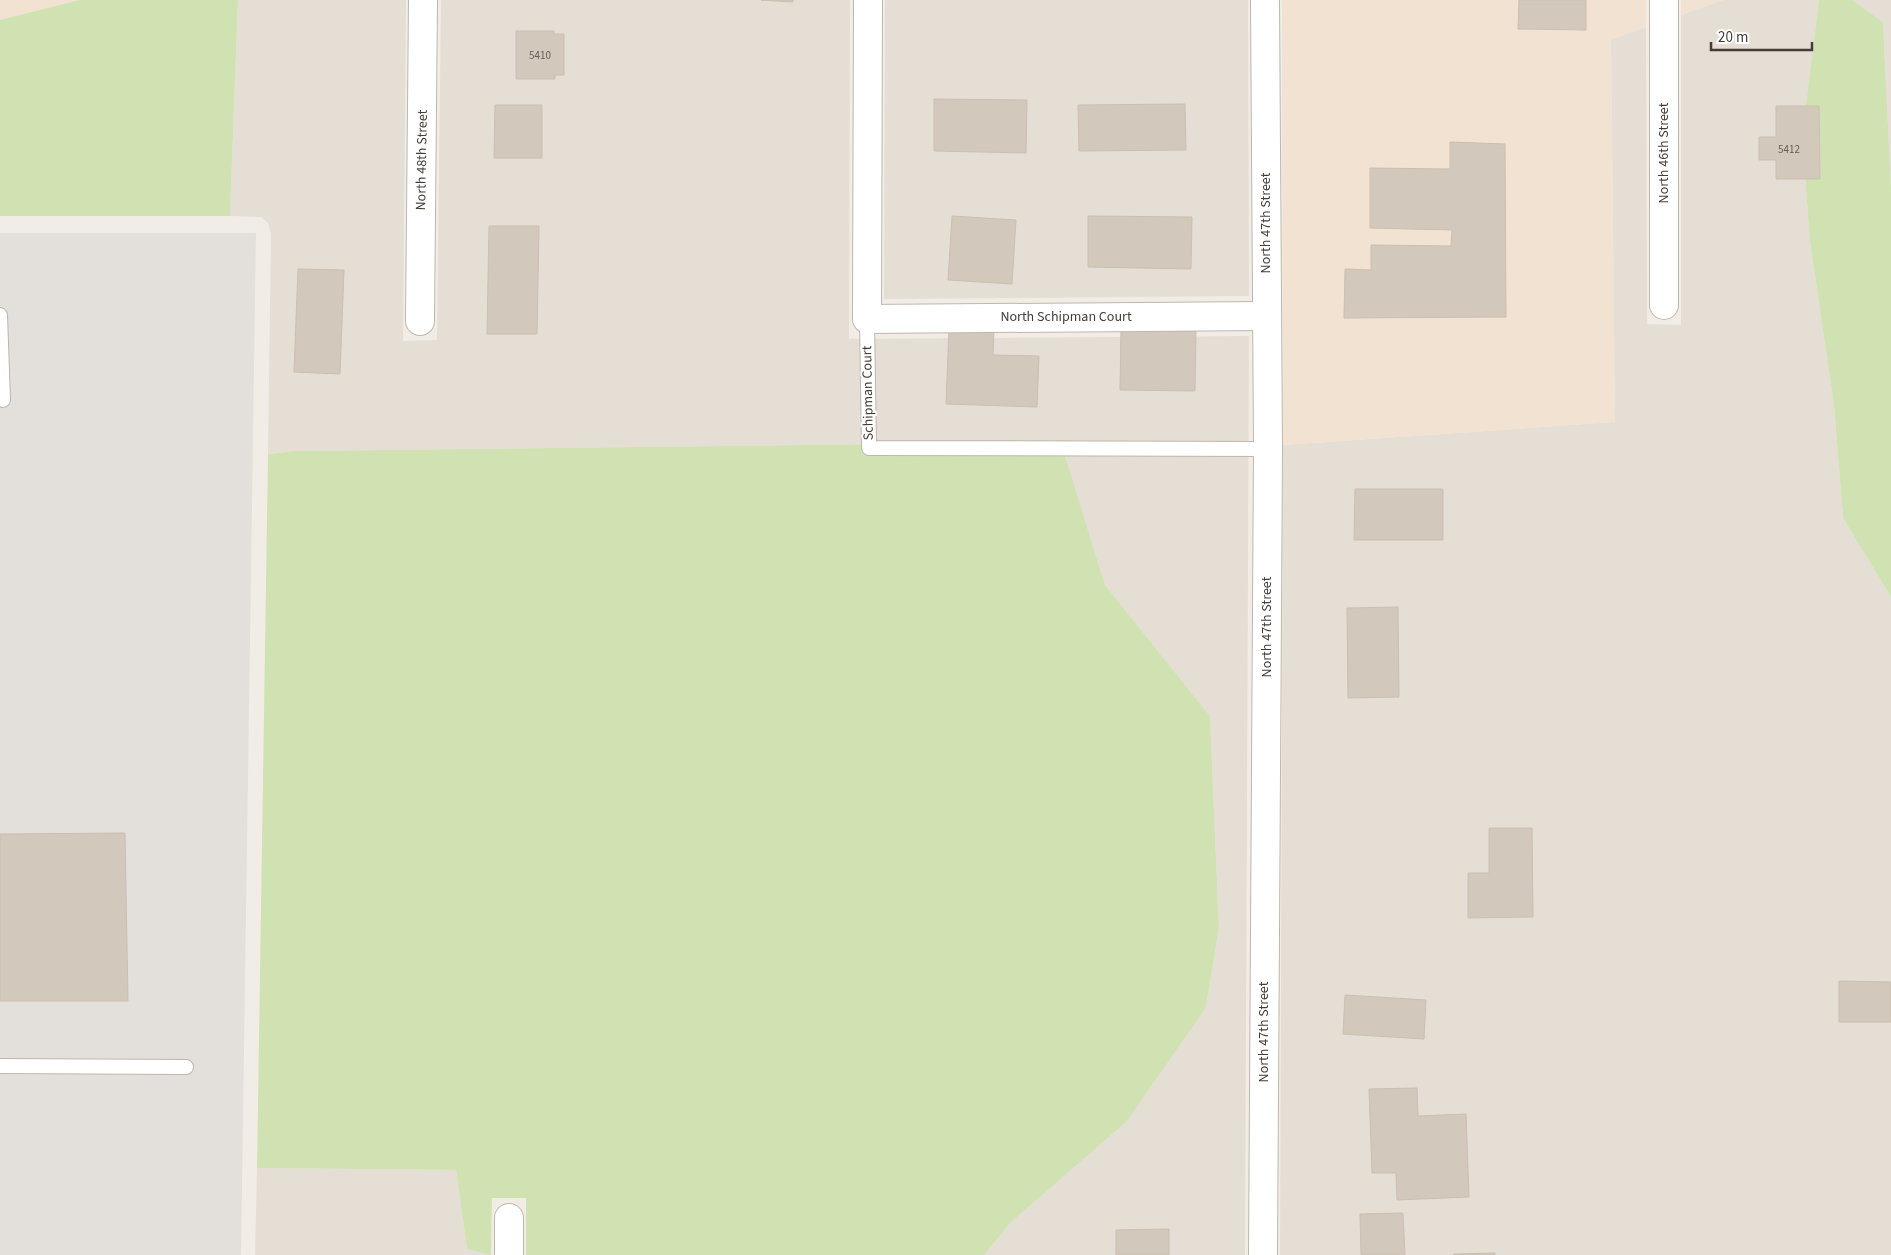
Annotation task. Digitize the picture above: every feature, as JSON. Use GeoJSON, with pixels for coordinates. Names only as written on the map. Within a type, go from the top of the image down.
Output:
{"type":"FeatureCollection","features":[{"type":"Feature","properties":{"kind":"street","name":"North 48th Street"},"geometry":{"type":"LineString","coordinates":[[420,321],[423,0]]}},
{"type":"Feature","properties":{"kind":"street","name":"Schipman Court"},"geometry":{"type":"LineString","coordinates":[[867,319],[868,0]]}},
{"type":"Feature","properties":{"kind":"street","name":"North 47th Street"},"geometry":{"type":"LineString","coordinates":[[1263,1255],[1268,449],[1265,0]]}},
{"type":"Feature","properties":{"kind":"street","name":"North 46th Street"},"geometry":{"type":"LineString","coordinates":[[1664,0],[1664,305]]}},
{"type":"Feature","properties":{"kind":"street","name":"North Schipman Court"},"geometry":{"type":"LineString","coordinates":[[867,319],[1266,316]]}},
{"type":"Feature","properties":{"kind":"street"},"geometry":{"type":"LineString","coordinates":[[509,1218],[509,1255]]}},
{"type":"Feature","properties":{"kind":"lane"},"geometry":{"type":"LineString","coordinates":[[0,315],[3,400]]}},
{"type":"Feature","properties":{"kind":"lane","name":"Schipman Court"},"geometry":{"type":"LineString","coordinates":[[867,319],[869,448],[1268,449]]}},
{"type":"Feature","properties":{"kind":"lane"},"geometry":{"type":"LineString","coordinates":[[0,1066],[186,1067]]}},
{"type":"Feature","properties":{"kind":"shaded area"},"geometry":{"type":"Polygon","coordinates":[[[0,0],[79,0],[0,20],[0,0]]]}},
{"type":"Feature","properties":{"kind":"shaded area"},"geometry":{"type":"Polygon","coordinates":[[[238,0],[406,0],[403,341],[437,340],[441,0],[850,0],[849,339],[1249,336],[1245,1255],[984,1255],[1012,1221],[1206,1007],[1219,928],[1210,716],[1105,585],[1061,442],[294,451],[268,454],[271,234],[268,223],[261,217],[230,216],[238,0]]]}},
{"type":"Feature","properties":{"kind":"shaded area"},"geometry":{"type":"Polygon","coordinates":[[[885,0],[1248,0],[1249,296],[884,299],[885,0]]]}},
{"type":"Feature","properties":{"kind":"shaded area"},"geometry":{"type":"Polygon","coordinates":[[[1282,0],[1646,0],[1646,27],[1611,40],[1615,422],[1283,445],[1282,0]]]}},
{"type":"Feature","properties":{"kind":"shaded area"},"geometry":{"type":"Polygon","coordinates":[[[1681,0],[1723,0],[1681,15],[1681,0]]]}},
{"type":"Feature","properties":{"kind":"shaded area"},"geometry":{"type":"Polygon","coordinates":[[[1723,0],[1819,0],[1802,136],[1810,242],[1834,405],[1843,518],[1891,597],[1891,1255],[1280,1255],[1283,445],[1615,422],[1611,39],[1646,27],[1647,324],[1681,325],[1681,15],[1723,0]]]}},
{"type":"Feature","properties":{"kind":"shaded area"},"geometry":{"type":"Polygon","coordinates":[[[1852,0],[1891,0],[1891,188],[1883,22],[1852,0]]]}},
{"type":"Feature","properties":{"kind":"shaded area"},"geometry":{"type":"Polygon","coordinates":[[[0,233],[256,233],[241,1255],[0,1255],[0,233]]]}},
{"type":"Feature","properties":{"kind":"shaded area"},"geometry":{"type":"Polygon","coordinates":[[[257,1168],[456,1170],[467,1249],[490,1255],[255,1255],[257,1168]]]}},
{"type":"Feature","properties":{"kind":"green space"},"geometry":{"type":"Polygon","coordinates":[[[79,0],[238,0],[230,216],[0,216],[0,20],[79,0]]]}},
{"type":"Feature","properties":{"kind":"green space"},"geometry":{"type":"Polygon","coordinates":[[[1819,0],[1852,0],[1883,22],[1891,188],[1891,597],[1843,518],[1834,405],[1810,242],[1802,136],[1819,0]]]}},
{"type":"Feature","properties":{"kind":"green space"},"geometry":{"type":"Polygon","coordinates":[[[1061,442],[1105,585],[1210,716],[1219,928],[1206,1007],[1127,1121],[1012,1221],[984,1255],[526,1255],[526,1198],[492,1198],[490,1255],[467,1249],[456,1170],[257,1168],[268,454],[294,451],[1061,442]]]}},
{"type":"Feature","properties":{"kind":"building"},"geometry":{"type":"Polygon","coordinates":[[[761,0],[793,0],[793,2],[761,0]]]}},
{"type":"Feature","properties":{"kind":"building"},"geometry":{"type":"Polygon","coordinates":[[[1519,0],[1586,0],[1586,30],[1518,29],[1519,0]]]}},
{"type":"Feature","properties":{"kind":"building"},"geometry":{"type":"Polygon","coordinates":[[[516,31],[554,31],[554,34],[564,34],[564,75],[555,75],[555,79],[516,79],[516,31]]]}},
{"type":"Feature","properties":{"kind":"building"},"geometry":{"type":"Polygon","coordinates":[[[934,99],[1027,100],[1026,153],[934,151],[934,99]]]}},
{"type":"Feature","properties":{"kind":"building"},"geometry":{"type":"Polygon","coordinates":[[[1185,104],[1186,150],[1079,151],[1078,105],[1185,104]]]}},
{"type":"Feature","properties":{"kind":"building"},"geometry":{"type":"Polygon","coordinates":[[[495,105],[542,105],[542,158],[494,158],[495,105]]]}},
{"type":"Feature","properties":{"kind":"building"},"geometry":{"type":"Polygon","coordinates":[[[1776,106],[1819,106],[1820,179],[1776,179],[1776,160],[1759,160],[1759,137],[1776,137],[1776,106]]]}},
{"type":"Feature","properties":{"kind":"building"},"geometry":{"type":"Polygon","coordinates":[[[1450,142],[1505,144],[1506,317],[1344,318],[1345,269],[1371,270],[1371,245],[1451,246],[1452,230],[1370,228],[1370,168],[1450,169],[1450,142]]]}},
{"type":"Feature","properties":{"kind":"building"},"geometry":{"type":"Polygon","coordinates":[[[952,216],[1016,220],[1012,284],[948,280],[952,216]]]}},
{"type":"Feature","properties":{"kind":"building"},"geometry":{"type":"Polygon","coordinates":[[[1088,216],[1192,217],[1191,269],[1088,267],[1088,216]]]}},
{"type":"Feature","properties":{"kind":"building"},"geometry":{"type":"Polygon","coordinates":[[[489,226],[539,226],[537,334],[487,334],[489,226]]]}},
{"type":"Feature","properties":{"kind":"building"},"geometry":{"type":"Polygon","coordinates":[[[298,269],[344,270],[340,374],[294,372],[298,269]]]}},
{"type":"Feature","properties":{"kind":"building"},"geometry":{"type":"Polygon","coordinates":[[[1121,327],[1196,329],[1195,391],[1120,390],[1121,327]]]}},
{"type":"Feature","properties":{"kind":"building"},"geometry":{"type":"Polygon","coordinates":[[[949,328],[994,330],[993,355],[1039,356],[1037,407],[946,404],[949,328]]]}},
{"type":"Feature","properties":{"kind":"building"},"geometry":{"type":"Polygon","coordinates":[[[1355,489],[1443,489],[1443,540],[1354,540],[1355,489]]]}},
{"type":"Feature","properties":{"kind":"building"},"geometry":{"type":"Polygon","coordinates":[[[1398,607],[1399,697],[1348,698],[1347,608],[1398,607]]]}},
{"type":"Feature","properties":{"kind":"building"},"geometry":{"type":"Polygon","coordinates":[[[1489,828],[1532,828],[1533,917],[1468,918],[1468,873],[1489,873],[1489,828]]]}},
{"type":"Feature","properties":{"kind":"building"},"geometry":{"type":"Polygon","coordinates":[[[125,833],[128,1001],[0,1001],[0,834],[125,833]]]}},
{"type":"Feature","properties":{"kind":"building"},"geometry":{"type":"Polygon","coordinates":[[[1839,981],[1891,982],[1891,1022],[1839,1022],[1839,981]]]}},
{"type":"Feature","properties":{"kind":"building"},"geometry":{"type":"Polygon","coordinates":[[[1345,995],[1426,1000],[1424,1039],[1343,1034],[1345,995]]]}},
{"type":"Feature","properties":{"kind":"building"},"geometry":{"type":"Polygon","coordinates":[[[1417,1088],[1418,1116],[1466,1114],[1469,1197],[1397,1200],[1396,1173],[1372,1173],[1369,1089],[1417,1088]]]}},
{"type":"Feature","properties":{"kind":"building"},"geometry":{"type":"Polygon","coordinates":[[[1403,1213],[1405,1255],[1361,1255],[1360,1214],[1403,1213]]]}},
{"type":"Feature","properties":{"kind":"building"},"geometry":{"type":"Polygon","coordinates":[[[1169,1229],[1169,1255],[1116,1255],[1116,1230],[1169,1229]]]}},
{"type":"Feature","properties":{"kind":"building"},"geometry":{"type":"Polygon","coordinates":[[[1495,1253],[1495,1255],[1454,1255],[1454,1254],[1495,1253]]]}}]}
